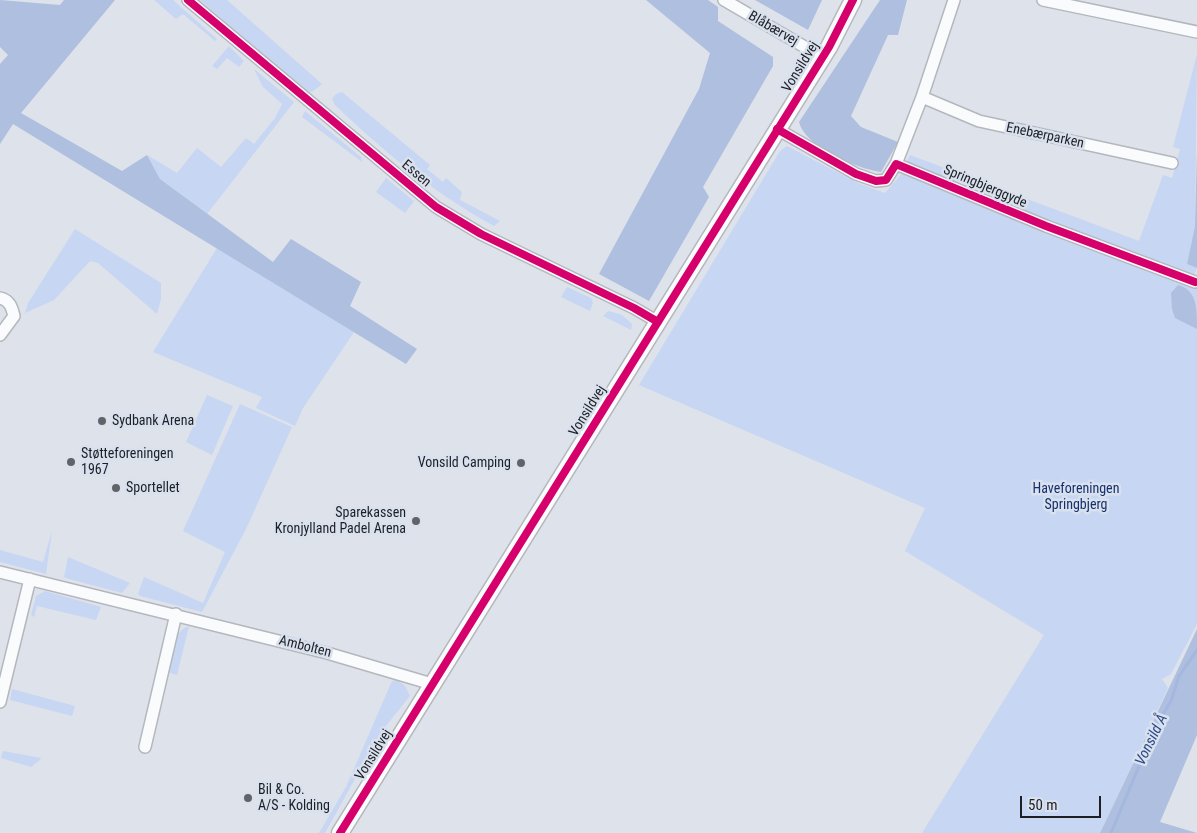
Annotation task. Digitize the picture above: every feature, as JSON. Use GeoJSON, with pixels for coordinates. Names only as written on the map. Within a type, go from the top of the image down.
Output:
{"type":"FeatureCollection","features":[{"type":"Feature","properties":{"kind":"main road","name":"Vonsildvej"},"geometry":{"type":"LineString","coordinates":[[340,833],[822,57],[853,0]]}},
{"type":"Feature","properties":{"kind":"street","name":"Essen"},"geometry":{"type":"LineString","coordinates":[[188,0],[436,207],[481,234],[658,322]]}},
{"type":"Feature","properties":{"kind":"street","name":"Blåbærvej"},"geometry":{"type":"LineString","coordinates":[[724,0],[822,57]]}},
{"type":"Feature","properties":{"kind":"street"},"geometry":{"type":"LineString","coordinates":[[777,129],[856,174],[876,182],[886,180],[896,164],[922,97],[954,0]]}},
{"type":"Feature","properties":{"kind":"street"},"geometry":{"type":"LineString","coordinates":[[1043,0],[1197,32]]}},
{"type":"Feature","properties":{"kind":"street","name":"Enebærparken"},"geometry":{"type":"LineString","coordinates":[[922,97],[979,121],[1172,163]]}},
{"type":"Feature","properties":{"kind":"street","name":"Springbjerggyde"},"geometry":{"type":"LineString","coordinates":[[896,164],[1046,226],[1195,282]]}},
{"type":"Feature","properties":{"kind":"street"},"geometry":{"type":"LineString","coordinates":[[0,298],[5,299],[12,307],[14,316],[0,335]]}},
{"type":"Feature","properties":{"kind":"street","name":"Ambolten"},"geometry":{"type":"LineString","coordinates":[[0,572],[333,654],[432,684]]}},
{"type":"Feature","properties":{"kind":"street"},"geometry":{"type":"LineString","coordinates":[[0,702],[30,579]]}},
{"type":"Feature","properties":{"kind":"street"},"geometry":{"type":"LineString","coordinates":[[145,747],[176,614]]}},
{"type":"Feature","properties":{"kind":"green space"},"geometry":{"type":"Polygon","coordinates":[[[154,0],[173,0],[217,39],[215,41],[183,14],[176,19],[154,0]]]}},
{"type":"Feature","properties":{"kind":"green space"},"geometry":{"type":"Polygon","coordinates":[[[200,0],[227,0],[322,84],[312,92],[304,91],[200,0]]]}},
{"type":"Feature","properties":{"kind":"green space"},"geometry":{"type":"Polygon","coordinates":[[[229,46],[244,61],[239,67],[227,58],[217,69],[212,66],[229,46]]]}},
{"type":"Feature","properties":{"kind":"green space","name":"Haveforeningen Springbjerg"},"geometry":{"type":"Polygon","coordinates":[[[1197,54],[1195,226],[1187,264],[1197,268],[1193,278],[1197,283],[1197,624],[1171,674],[1162,679],[1168,688],[1100,833],[922,833],[1044,635],[905,551],[925,508],[639,385],[780,151],[787,146],[858,183],[885,193],[903,172],[910,155],[1139,241],[1163,175],[1172,178],[1180,149],[1173,147],[1197,54]]]}},
{"type":"Feature","properties":{"kind":"green space"},"geometry":{"type":"Polygon","coordinates":[[[254,69],[294,102],[207,214],[160,179],[147,155],[177,173],[197,148],[221,167],[246,138],[254,144],[275,118],[282,104],[263,87],[254,69]]]}},
{"type":"Feature","properties":{"kind":"green space"},"geometry":{"type":"Polygon","coordinates":[[[342,92],[430,165],[427,169],[443,182],[446,178],[462,192],[460,200],[500,221],[494,226],[451,200],[410,171],[335,105],[332,99],[336,94],[342,92]]]}},
{"type":"Feature","properties":{"kind":"green space"},"geometry":{"type":"Polygon","coordinates":[[[305,111],[361,157],[362,162],[302,117],[305,111]]]}},
{"type":"Feature","properties":{"kind":"green space"},"geometry":{"type":"Polygon","coordinates":[[[386,178],[414,201],[405,213],[376,192],[386,178]]]}},
{"type":"Feature","properties":{"kind":"green space"},"geometry":{"type":"Polygon","coordinates":[[[75,229],[161,283],[161,299],[157,314],[98,263],[90,261],[54,300],[25,313],[28,303],[75,229]]]}},
{"type":"Feature","properties":{"kind":"green space"},"geometry":{"type":"Polygon","coordinates":[[[217,248],[354,332],[303,408],[295,426],[256,408],[262,397],[153,352],[217,248]]]}},
{"type":"Feature","properties":{"kind":"green space"},"geometry":{"type":"Polygon","coordinates":[[[567,287],[591,298],[593,303],[590,311],[561,297],[567,287]]]}},
{"type":"Feature","properties":{"kind":"green space"},"geometry":{"type":"Polygon","coordinates":[[[608,311],[622,315],[632,324],[631,330],[603,316],[608,311]]]}},
{"type":"Feature","properties":{"kind":"green space"},"geometry":{"type":"Polygon","coordinates":[[[207,395],[233,406],[212,455],[186,442],[207,395]]]}},
{"type":"Feature","properties":{"kind":"green space"},"geometry":{"type":"Polygon","coordinates":[[[240,404],[292,427],[246,529],[202,612],[140,596],[138,594],[144,577],[203,603],[225,552],[183,531],[240,404]]]}},
{"type":"Feature","properties":{"kind":"green space"},"geometry":{"type":"Polygon","coordinates":[[[52,531],[46,574],[0,562],[0,550],[43,562],[52,531]]]}},
{"type":"Feature","properties":{"kind":"green space"},"geometry":{"type":"Polygon","coordinates":[[[68,557],[130,583],[122,593],[64,577],[68,557]]]}},
{"type":"Feature","properties":{"kind":"green space"},"geometry":{"type":"Polygon","coordinates":[[[45,591],[101,607],[96,620],[37,606],[34,617],[31,615],[36,596],[45,591]]]}},
{"type":"Feature","properties":{"kind":"green space"},"geometry":{"type":"Polygon","coordinates":[[[189,626],[177,675],[168,672],[173,645],[179,633],[189,626]]]}},
{"type":"Feature","properties":{"kind":"green space"},"geometry":{"type":"Polygon","coordinates":[[[397,680],[405,686],[410,696],[381,732],[325,833],[319,833],[346,787],[392,681],[397,680]]]}},
{"type":"Feature","properties":{"kind":"green space"},"geometry":{"type":"Polygon","coordinates":[[[12,689],[75,706],[72,716],[10,700],[12,689]]]}},
{"type":"Feature","properties":{"kind":"green space"},"geometry":{"type":"Polygon","coordinates":[[[3,751],[41,758],[31,767],[1,758],[3,751]]]}},
{"type":"Feature","properties":{"kind":"shaded area"},"geometry":{"type":"Polygon","coordinates":[[[0,0],[60,5],[64,0],[115,0],[21,113],[122,171],[147,155],[160,179],[273,262],[291,239],[361,282],[350,306],[417,349],[406,364],[13,124],[0,144],[0,64],[8,55],[0,47],[0,0]]]}},
{"type":"Feature","properties":{"kind":"shaded area"},"geometry":{"type":"Polygon","coordinates":[[[646,0],[708,0],[718,7],[718,21],[773,57],[773,66],[703,187],[709,197],[649,301],[599,274],[699,89],[710,53],[646,0]]]}},
{"type":"Feature","properties":{"kind":"shaded area"},"geometry":{"type":"Polygon","coordinates":[[[755,0],[822,0],[808,30],[755,0]]]}},
{"type":"Feature","properties":{"kind":"shaded area"},"geometry":{"type":"Polygon","coordinates":[[[880,0],[907,0],[898,35],[888,35],[851,116],[861,127],[898,142],[881,172],[859,166],[822,148],[803,131],[799,122],[880,0]]]}},
{"type":"Feature","properties":{"kind":"shaded area"},"geometry":{"type":"Polygon","coordinates":[[[1197,151],[1197,268],[1187,264],[1195,226],[1197,151]]]}},
{"type":"Feature","properties":{"kind":"shaded area"},"geometry":{"type":"Polygon","coordinates":[[[1178,285],[1189,291],[1195,301],[1197,329],[1175,318],[1172,309],[1171,293],[1178,285]]]}},
{"type":"Feature","properties":{"kind":"shaded area"},"geometry":{"type":"Polygon","coordinates":[[[1197,629],[1197,735],[1160,822],[1197,833],[1100,833],[1197,629]]]}},
{"type":"Feature","properties":{"kind":"waterway","name":"Vonsild Å"},"geometry":{"type":"LineString","coordinates":[[1111,833],[1155,728],[1171,701],[1179,676],[1197,650]]}},
{"type":"Feature","properties":{"kind":"cycle path"},"geometry":{"type":"LineString","coordinates":[[188,0],[436,207],[481,234],[634,308],[658,322]]}},
{"type":"Feature","properties":{"kind":"cycle path"},"geometry":{"type":"LineString","coordinates":[[340,833],[829,47],[853,0]]}},
{"type":"Feature","properties":{"kind":"cycle path"},"geometry":{"type":"LineString","coordinates":[[777,129],[856,174],[876,181],[886,180],[896,164],[1046,226],[1195,282]]}},
{"type":"Feature","properties":{"kind":"place","name":"Sydbank Arena"},"geometry":{"type":"Point","coordinates":[102,421]}},
{"type":"Feature","properties":{"kind":"place","name":"Støtteforeningen 1967"},"geometry":{"type":"Point","coordinates":[71,462]}},
{"type":"Feature","properties":{"kind":"place","name":"Vonsild Camping"},"geometry":{"type":"Point","coordinates":[521,463]}},
{"type":"Feature","properties":{"kind":"place","name":"Sportellet"},"geometry":{"type":"Point","coordinates":[116,488]}},
{"type":"Feature","properties":{"kind":"place","name":"Sparekassen Kronjylland Padel Arena"},"geometry":{"type":"Point","coordinates":[416,521]}},
{"type":"Feature","properties":{"kind":"place","name":"Bil & Co. A/S - Kolding"},"geometry":{"type":"Point","coordinates":[248,798]}}]}
